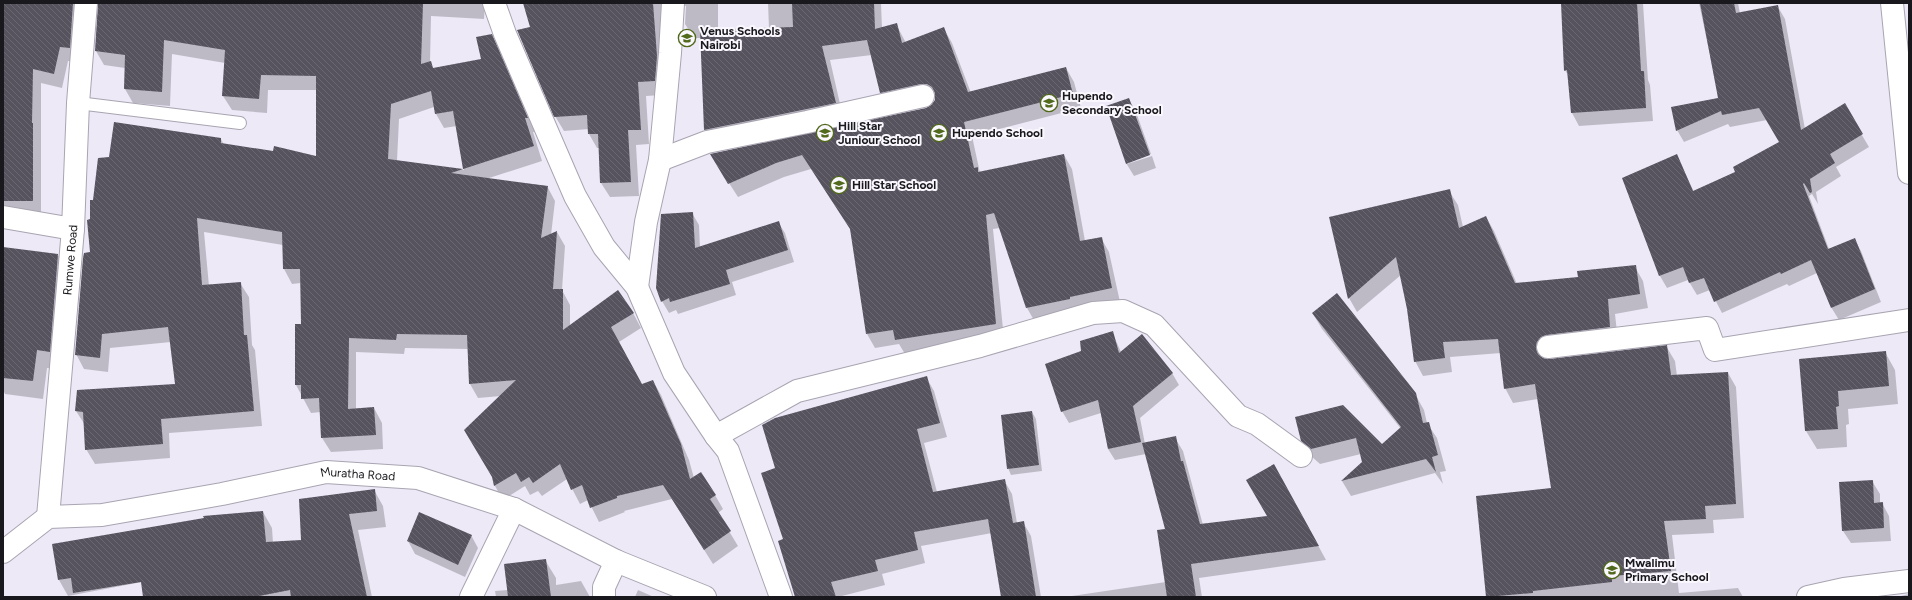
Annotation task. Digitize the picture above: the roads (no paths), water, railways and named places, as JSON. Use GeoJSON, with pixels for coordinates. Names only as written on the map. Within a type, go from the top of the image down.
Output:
{"type":"FeatureCollection","features":[{"type":"Feature","properties":{"kind":"street","name":"Rumwe Road"},"geometry":{"type":"LineString","coordinates":[[48,518],[73,229],[78,103],[86,3]]}},
{"type":"Feature","properties":{"kind":"street"},"geometry":{"type":"LineString","coordinates":[[494,3],[505,34],[575,196],[604,247],[637,287],[674,373],[716,436],[728,451],[781,597]]}},
{"type":"Feature","properties":{"kind":"street"},"geometry":{"type":"LineString","coordinates":[[637,287],[646,222],[660,160],[673,3]]}},
{"type":"Feature","properties":{"kind":"street"},"geometry":{"type":"LineString","coordinates":[[1892,3],[1909,164]]}},
{"type":"Feature","properties":{"kind":"street"},"geometry":{"type":"LineString","coordinates":[[660,160],[707,142],[807,122],[923,96]]}},
{"type":"Feature","properties":{"kind":"street"},"geometry":{"type":"LineString","coordinates":[[3,217],[73,229]]}},
{"type":"Feature","properties":{"kind":"street"},"geometry":{"type":"LineString","coordinates":[[716,436],[797,390],[980,346],[1093,313],[1123,311],[1154,325],[1238,416],[1257,424],[1301,456]]}},
{"type":"Feature","properties":{"kind":"street"},"geometry":{"type":"LineString","coordinates":[[1548,347],[1707,328],[1715,350],[1909,320]]}},
{"type":"Feature","properties":{"kind":"street","name":"Muratha Road"},"geometry":{"type":"LineString","coordinates":[[48,518],[102,515],[222,494],[326,472],[418,478],[514,509],[616,561],[705,597]]}},
{"type":"Feature","properties":{"kind":"street"},"geometry":{"type":"LineString","coordinates":[[471,597],[514,509]]}},
{"type":"Feature","properties":{"kind":"street"},"geometry":{"type":"LineString","coordinates":[[3,552],[48,518]]}},
{"type":"Feature","properties":{"kind":"street"},"geometry":{"type":"LineString","coordinates":[[604,597],[604,587],[616,561]]}},
{"type":"Feature","properties":{"kind":"street"},"geometry":{"type":"LineString","coordinates":[[1808,597],[1844,590],[1909,581]]}},
{"type":"Feature","properties":{"kind":"lane"},"geometry":{"type":"LineString","coordinates":[[78,103],[240,123]]}},
{"type":"Feature","properties":{"kind":"place","name":"Venus Schools Nairobi"},"geometry":{"type":"Point","coordinates":[687,38]}},
{"type":"Feature","properties":{"kind":"place","name":"Hupendo Secondary School"},"geometry":{"type":"Point","coordinates":[1049,103]}},
{"type":"Feature","properties":{"kind":"place","name":"Hill Star Juniour School"},"geometry":{"type":"Point","coordinates":[825,133]}},
{"type":"Feature","properties":{"kind":"place","name":"Hupendo School"},"geometry":{"type":"Point","coordinates":[939,133]}},
{"type":"Feature","properties":{"kind":"place","name":"Hill Star School"},"geometry":{"type":"Point","coordinates":[839,185]}},
{"type":"Feature","properties":{"kind":"place","name":"Mwalimu Primary School"},"geometry":{"type":"Point","coordinates":[1612,570]}}]}
